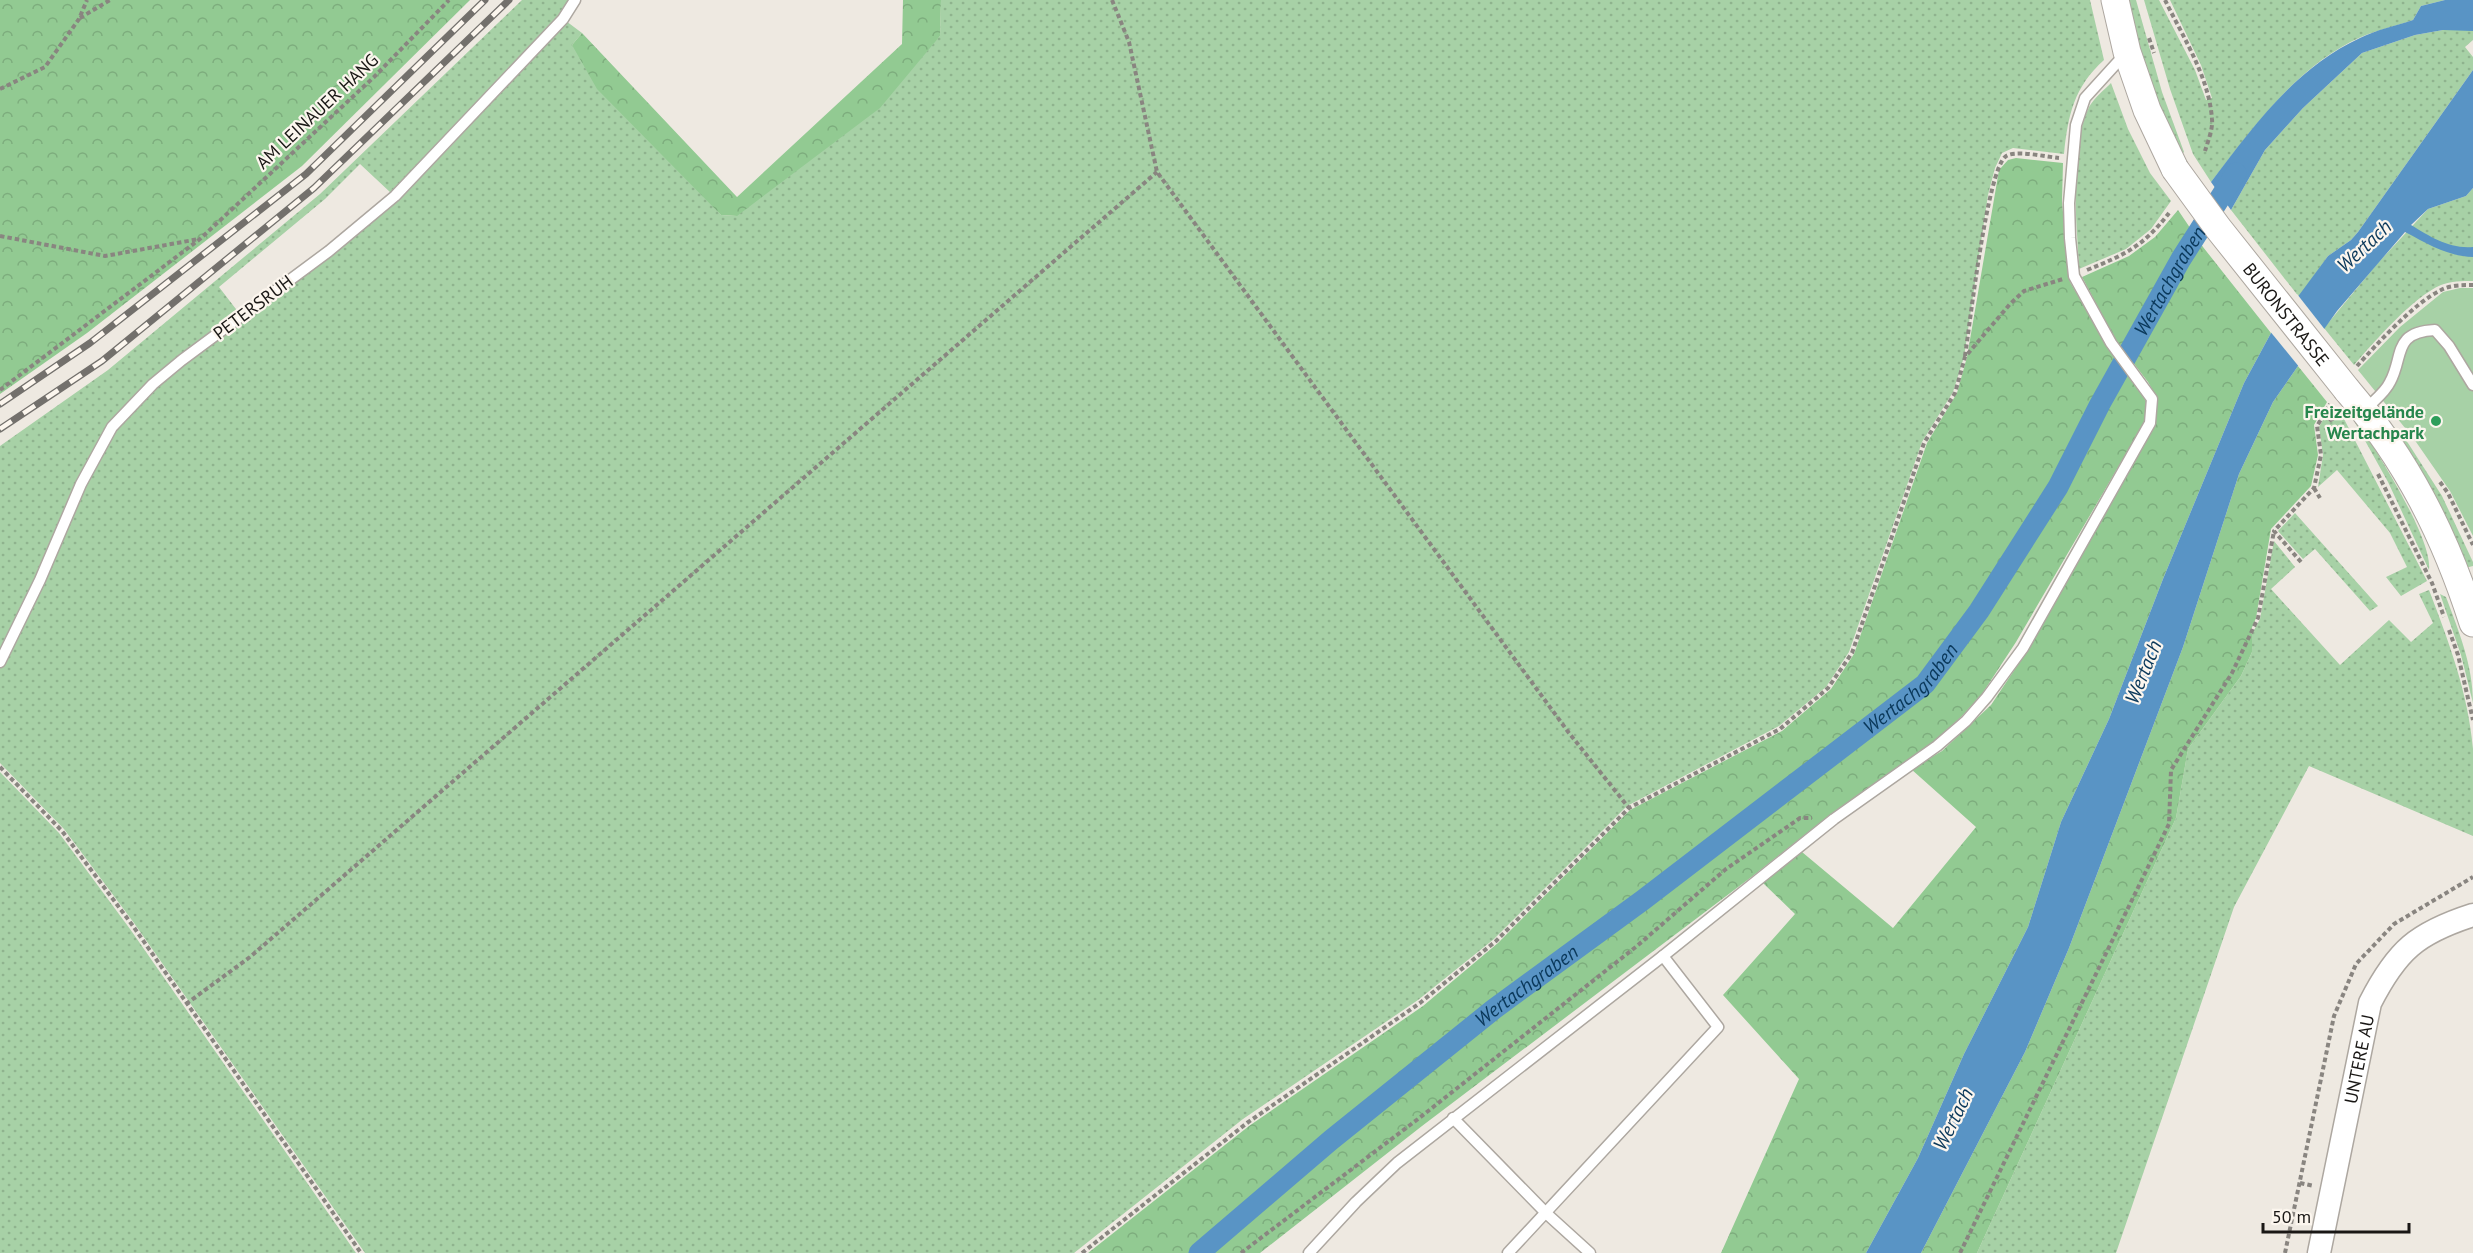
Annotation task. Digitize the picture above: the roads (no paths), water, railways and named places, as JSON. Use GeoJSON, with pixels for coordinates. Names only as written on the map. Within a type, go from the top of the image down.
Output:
{"type":"FeatureCollection","features":[{"type":"Feature","properties":{"kind":"street","name":"BURONSTRASSE"},"geometry":{"type":"LineString","coordinates":[[2115,0],[2127,52],[2147,110],[2175,169],[2348,404],[2422,496],[2458,577],[2473,623]]}},
{"type":"Feature","properties":{"kind":"street","name":"UNTERE AU"},"geometry":{"type":"LineString","coordinates":[[2319,1253],[2370,1003],[2386,972],[2408,946],[2443,924],[2473,915]]}},
{"type":"Feature","properties":{"kind":"lane","name":"PETERSRUH"},"geometry":{"type":"LineString","coordinates":[[0,662],[40,580],[81,484],[112,427],[153,384],[182,360],[329,251],[395,196],[563,19],[575,0]]}},
{"type":"Feature","properties":{"kind":"lane"},"geometry":{"type":"LineString","coordinates":[[1309,1253],[1397,1162],[1663,956],[1834,819],[1937,746],[1965,722],[1987,697],[2023,648],[2150,423],[2152,399],[2111,343],[2074,276],[2069,203],[2076,125],[2085,98],[2127,52]]}},
{"type":"Feature","properties":{"kind":"lane"},"geometry":{"type":"LineString","coordinates":[[2348,404],[2390,382],[2404,342],[2412,335],[2424,331],[2434,330],[2449,346],[2473,385]]}},
{"type":"Feature","properties":{"kind":"lane"},"geometry":{"type":"LineString","coordinates":[[1508,1253],[1718,1027],[1663,956]]}},
{"type":"Feature","properties":{"kind":"lane"},"geometry":{"type":"LineString","coordinates":[[1453,1118],[1546,1214],[1590,1253]]}},
{"type":"Feature","properties":{"kind":"water"},"geometry":{"type":"Polygon","coordinates":[[[2445,0],[2473,0],[2473,31],[2443,30],[2415,35],[2362,53],[2303,108],[2265,150],[2231,210],[2211,182],[2259,120],[2295,82],[2315,65],[2366,35],[2413,20],[2421,6],[2445,0]]]}},
{"type":"Feature","properties":{"kind":"water","name":"Wertach"},"geometry":{"type":"Polygon","coordinates":[[[2473,70],[2473,188],[2466,196],[2428,209],[2411,225],[2448,244],[2473,247],[2473,257],[2446,252],[2405,232],[2337,311],[2273,402],[2239,474],[2183,647],[2069,948],[2025,1052],[1921,1253],[1866,1253],[1918,1158],[1964,1054],[2028,927],[2061,822],[2109,719],[2163,579],[2244,383],[2271,333],[2328,256],[2351,240],[2358,232],[2473,70]]]}},
{"type":"Feature","properties":{"kind":"waterway","name":"Wertachgraben"},"geometry":{"type":"LineString","coordinates":[[1199,1253],[1331,1140],[1494,1009],[1643,900],[1925,684],[1979,611],[2058,487],[2100,404],[2181,259],[2236,173]]}},
{"type":"Feature","properties":{"kind":"railway"},"geometry":{"type":"LineString","coordinates":[[0,404],[90,343],[306,174],[485,0]]}},
{"type":"Feature","properties":{"kind":"railway"},"geometry":{"type":"LineString","coordinates":[[0,429],[102,361],[314,188],[509,0]]}},
{"type":"Feature","properties":{"kind":"place","name":"Freizeitgelände Wertachpark"},"geometry":{"type":"Point","coordinates":[2436,421]}}]}
